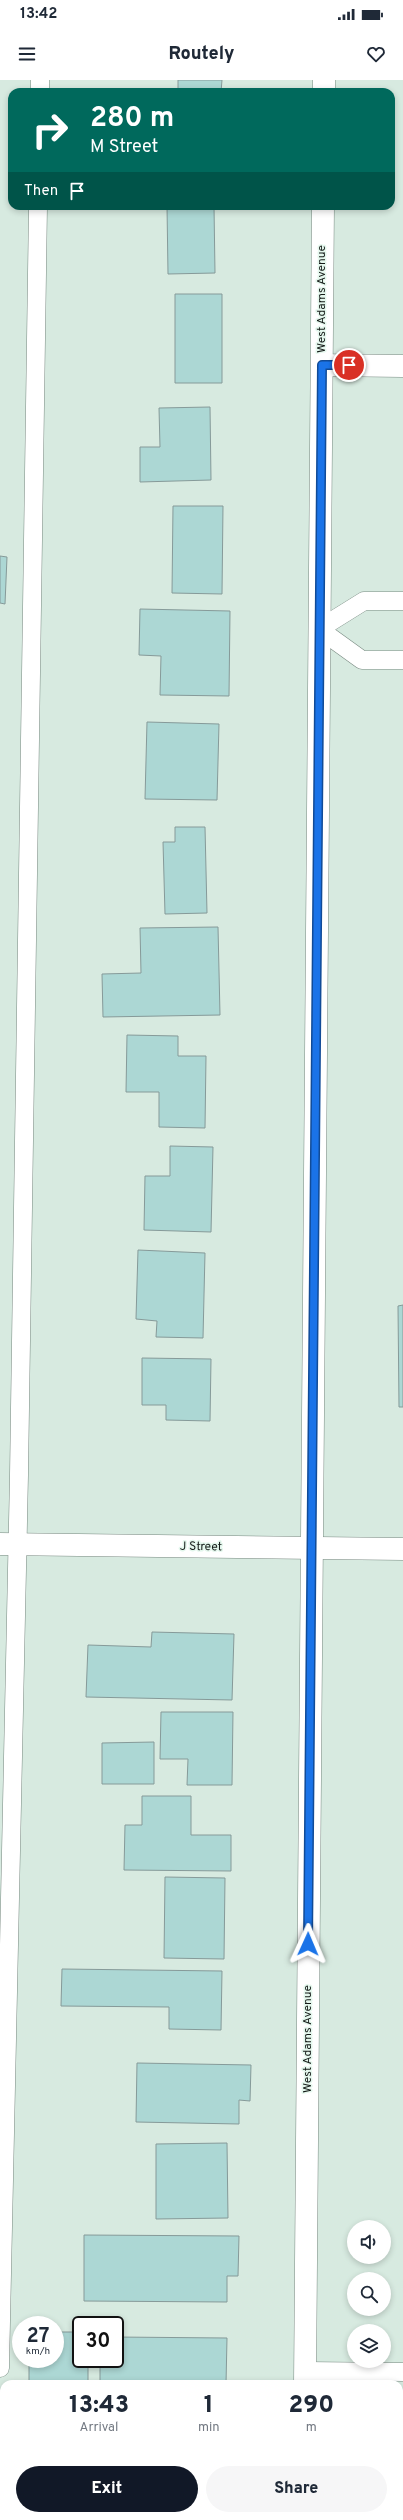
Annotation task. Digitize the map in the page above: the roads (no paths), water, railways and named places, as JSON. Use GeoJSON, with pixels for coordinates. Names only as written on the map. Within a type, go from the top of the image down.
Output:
{"type":"FeatureCollection","features":[{"type":"Feature","properties":{"kind":"street","name":"West Adams Avenue"},"geometry":{"type":"LineString","coordinates":[[305,2377],[323,210]]}},
{"type":"Feature","properties":{"kind":"street"},"geometry":{"type":"LineString","coordinates":[[322,365],[403,366]]}},
{"type":"Feature","properties":{"kind":"street","name":"J Street"},"geometry":{"type":"LineString","coordinates":[[9,1544],[403,1549]]}},
{"type":"Feature","properties":{"kind":"lane"},"geometry":{"type":"LineString","coordinates":[[0,2368],[9,1544],[38,210]]}},
{"type":"Feature","properties":{"kind":"lane"},"geometry":{"type":"LineString","coordinates":[[403,601],[364,601],[319,629],[362,660],[403,660]]}},
{"type":"Feature","properties":{"kind":"lane"},"geometry":{"type":"LineString","coordinates":[[305,2377],[403,2372]]}}]}
